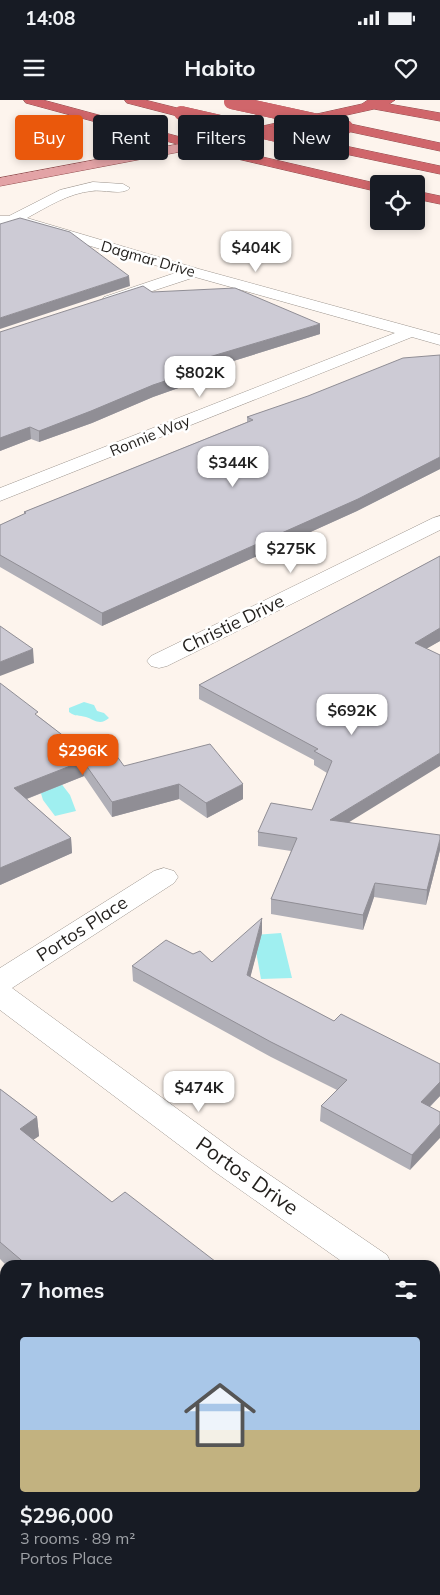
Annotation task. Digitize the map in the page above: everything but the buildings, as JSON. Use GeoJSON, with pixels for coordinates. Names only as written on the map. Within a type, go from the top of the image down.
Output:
{"type":"FeatureCollection","features":[{"type":"Feature","properties":{"kind":"highway"},"geometry":{"type":"LineString","coordinates":[[30,100],[93,118]]}},
{"type":"Feature","properties":{"kind":"highway"},"geometry":{"type":"LineString","coordinates":[[131,100],[298,140],[440,170]]}},
{"type":"Feature","properties":{"kind":"highway"},"geometry":{"type":"LineString","coordinates":[[342,100],[440,117]]}},
{"type":"Feature","properties":{"kind":"highway"},"geometry":{"type":"LineString","coordinates":[[264,129],[374,105],[389,100]]}},
{"type":"Feature","properties":{"kind":"highway"},"geometry":{"type":"LineString","coordinates":[[227,101],[440,147]]}},
{"type":"Feature","properties":{"kind":"highway"},"geometry":{"type":"LineString","coordinates":[[168,133],[188,130],[298,102]]}},
{"type":"Feature","properties":{"kind":"highway"},"geometry":{"type":"LineString","coordinates":[[259,160],[370,186]]}},
{"type":"Feature","properties":{"kind":"highway"},"geometry":{"type":"LineString","coordinates":[[425,197],[440,200]]}},
{"type":"Feature","properties":{"kind":"main road"},"geometry":{"type":"LineString","coordinates":[[0,182],[178,148]]}},
{"type":"Feature","properties":{"kind":"street"},"geometry":{"type":"LineString","coordinates":[[6,220],[63,193],[91,187],[112,186],[123,188]]}},
{"type":"Feature","properties":{"kind":"street","name":"Dagmar Drive"},"geometry":{"type":"LineString","coordinates":[[6,220],[24,222],[194,272],[440,340]]}},
{"type":"Feature","properties":{"kind":"street"},"geometry":{"type":"LineString","coordinates":[[92,306],[194,272]]}},
{"type":"Feature","properties":{"kind":"street","name":"Ronnie Way"},"geometry":{"type":"LineString","coordinates":[[0,495],[411,332]]}},
{"type":"Feature","properties":{"kind":"street","name":"Christie Drive"},"geometry":{"type":"LineString","coordinates":[[159,660],[440,522]]}},
{"type":"Feature","properties":{"kind":"street","name":"Portos Place"},"geometry":{"type":"LineString","coordinates":[[0,982],[164,876]]}},
{"type":"Feature","properties":{"kind":"street","name":"Portos Drive"},"geometry":{"type":"LineString","coordinates":[[0,995],[227,1163],[367,1260]]}},
{"type":"Feature","properties":{"kind":"water"},"geometry":{"type":"Polygon","coordinates":[[[84,702],[94,705],[97,711],[104,713],[109,718],[103,722],[98,722],[86,717],[73,715],[69,712],[69,708],[84,702]]]}},
{"type":"Feature","properties":{"kind":"water"},"geometry":{"type":"Polygon","coordinates":[[[60,782],[70,795],[76,811],[55,816],[43,800],[39,787],[60,782]]]}},
{"type":"Feature","properties":{"kind":"water"},"geometry":{"type":"Polygon","coordinates":[[[281,933],[292,978],[261,979],[253,935],[281,933]]]}}]}
